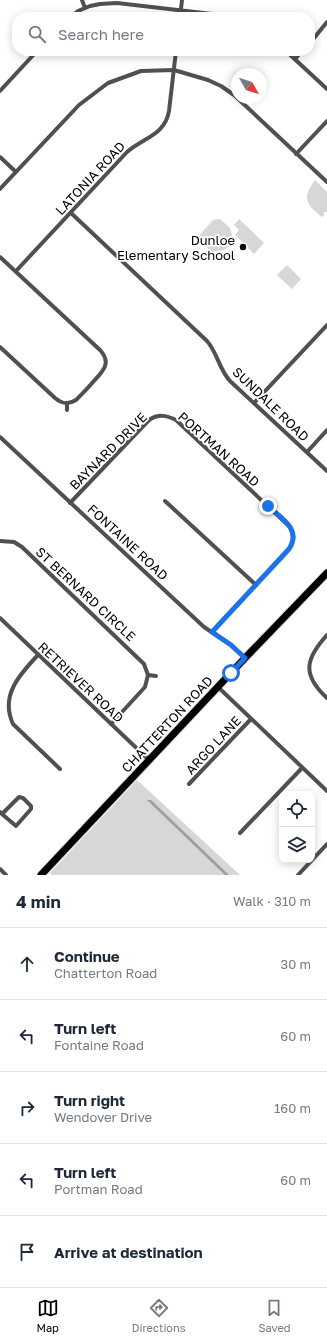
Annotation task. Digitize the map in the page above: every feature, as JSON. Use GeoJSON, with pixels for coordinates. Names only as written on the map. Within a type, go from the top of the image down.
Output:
{"type":"FeatureCollection","features":[{"type":"Feature","properties":{"kind":"main road","name":"CHATTERTON ROAD"},"geometry":{"type":"LineString","coordinates":[[41,875],[327,573]]}},
{"type":"Feature","properties":{"kind":"street"},"geometry":{"type":"LineString","coordinates":[[82,0],[85,8]]}},
{"type":"Feature","properties":{"kind":"street"},"geometry":{"type":"LineString","coordinates":[[181,10],[182,0]]}},
{"type":"Feature","properties":{"kind":"street"},"geometry":{"type":"LineString","coordinates":[[79,12],[85,8],[100,4],[117,3],[196,12]]}},
{"type":"Feature","properties":{"kind":"street"},"geometry":{"type":"LineString","coordinates":[[315,37],[327,22]]}},
{"type":"Feature","properties":{"kind":"street"},"geometry":{"type":"LineString","coordinates":[[0,91],[32,56]]}},
{"type":"Feature","properties":{"kind":"street","name":"LATONIA ROAD"},"geometry":{"type":"LineString","coordinates":[[16,271],[127,152],[159,131],[164,126],[168,117],[175,56]]}},
{"type":"Feature","properties":{"kind":"street"},"geometry":{"type":"LineString","coordinates":[[292,56],[327,90]]}},
{"type":"Feature","properties":{"kind":"street"},"geometry":{"type":"LineString","coordinates":[[0,189],[79,105],[108,83],[141,71],[174,70],[208,80],[221,86],[234,95],[327,182]]}},
{"type":"Feature","properties":{"kind":"street"},"geometry":{"type":"LineString","coordinates":[[296,154],[327,121]]}},
{"type":"Feature","properties":{"kind":"street"},"geometry":{"type":"LineString","coordinates":[[0,157],[16,172]]}},
{"type":"Feature","properties":{"kind":"street","name":"SUNDALE ROAD"},"geometry":{"type":"LineString","coordinates":[[70,213],[207,340],[227,378],[327,471]]}},
{"type":"Feature","properties":{"kind":"street"},"geometry":{"type":"LineString","coordinates":[[0,257],[100,350],[106,361],[102,372],[76,400],[67,403],[60,402],[55,398],[0,347]]}},
{"type":"Feature","properties":{"kind":"street"},"geometry":{"type":"LineString","coordinates":[[254,403],[327,325]]}},
{"type":"Feature","properties":{"kind":"street"},"geometry":{"type":"LineString","coordinates":[[67,403],[67,410]]}},
{"type":"Feature","properties":{"kind":"street","name":"BAYNARD DRIVE"},"geometry":{"type":"LineString","coordinates":[[70,503],[145,423],[152,418],[161,416]]}},
{"type":"Feature","properties":{"kind":"street","name":"PORTMAN ROAD"},"geometry":{"type":"LineString","coordinates":[[161,416],[176,420],[290,527],[294,537],[293,543],[256,585]]}},
{"type":"Feature","properties":{"kind":"street"},"geometry":{"type":"LineString","coordinates":[[307,452],[327,430]]}},
{"type":"Feature","properties":{"kind":"street","name":"FONTAINE ROAD"},"geometry":{"type":"LineString","coordinates":[[0,437],[198,622],[231,645],[245,658]]}},
{"type":"Feature","properties":{"kind":"street"},"geometry":{"type":"LineString","coordinates":[[165,501],[256,585],[212,632]]}},
{"type":"Feature","properties":{"kind":"street","name":"ST BERNARD CIRCLE"},"geometry":{"type":"LineString","coordinates":[[0,541],[10,541],[22,547],[142,661],[147,669],[148,675]]}},
{"type":"Feature","properties":{"kind":"street","name":"RETRIEVER ROAD"},"geometry":{"type":"LineString","coordinates":[[0,618],[149,760]]}},
{"type":"Feature","properties":{"kind":"street"},"geometry":{"type":"LineString","coordinates":[[327,635],[311,656],[309,667],[312,681],[327,698]]}},
{"type":"Feature","properties":{"kind":"street"},"geometry":{"type":"LineString","coordinates":[[8,687],[38,654]]}},
{"type":"Feature","properties":{"kind":"street"},"geometry":{"type":"LineString","coordinates":[[111,724],[143,690],[147,682],[148,675],[156,676]]}},
{"type":"Feature","properties":{"kind":"street"},"geometry":{"type":"LineString","coordinates":[[218,687],[327,791]]}},
{"type":"Feature","properties":{"kind":"street"},"geometry":{"type":"LineString","coordinates":[[3,707],[13,724],[60,769]]}},
{"type":"Feature","properties":{"kind":"street","name":"ARGO LANE"},"geometry":{"type":"LineString","coordinates":[[190,784],[251,719]]}},
{"type":"Feature","properties":{"kind":"street"},"geometry":{"type":"LineString","coordinates":[[240,833],[302,768]]}},
{"type":"Feature","properties":{"kind":"street"},"geometry":{"type":"LineString","coordinates":[[19,797],[23,798],[31,806],[31,809],[16,826],[1,813],[19,797]]}},
{"type":"Feature","properties":{"kind":"street"},"geometry":{"type":"LineString","coordinates":[[298,875],[327,844]]}},
{"type":"Feature","properties":{"kind":"street"},"geometry":{"type":"LineString","coordinates":[[0,869],[6,875]]}},
{"type":"Feature","properties":{"kind":"shaded area"},"geometry":{"type":"Polygon","coordinates":[[[315,180],[327,192],[327,212],[324,212],[324,216],[322,217],[310,205],[307,197],[308,192],[315,180]]]}},
{"type":"Feature","properties":{"kind":"shaded area"},"geometry":{"type":"Polygon","coordinates":[[[220,219],[230,228],[234,243],[224,250],[212,252],[197,238],[213,220],[220,219]]]}},
{"type":"Feature","properties":{"kind":"shaded area"},"geometry":{"type":"Polygon","coordinates":[[[239,219],[264,243],[254,254],[235,235],[239,230],[234,225],[239,219]]]}},
{"type":"Feature","properties":{"kind":"shaded area"},"geometry":{"type":"Polygon","coordinates":[[[287,265],[301,279],[292,289],[277,275],[287,265]]]}},
{"type":"Feature","properties":{"kind":"shaded area"},"geometry":{"type":"Polygon","coordinates":[[[137,780],[240,875],[52,875],[50,873],[137,780]]]}},
{"type":"Feature","properties":{"kind":"shaded area"},"geometry":{"type":"Polygon","coordinates":[[[147,800],[151,800],[229,875],[225,875],[147,800]]]}},
{"type":"Feature","properties":{"kind":"place","name":"Dunloe Elementary School"},"geometry":{"type":"Point","coordinates":[243,247]}},
{"type":"Feature","properties":{"kind":"route"},"geometry":{"type":"LineString","coordinates":[[231,673],[245,658],[231,645],[212,632],[293,543],[293,531],[268,506]]}}]}
